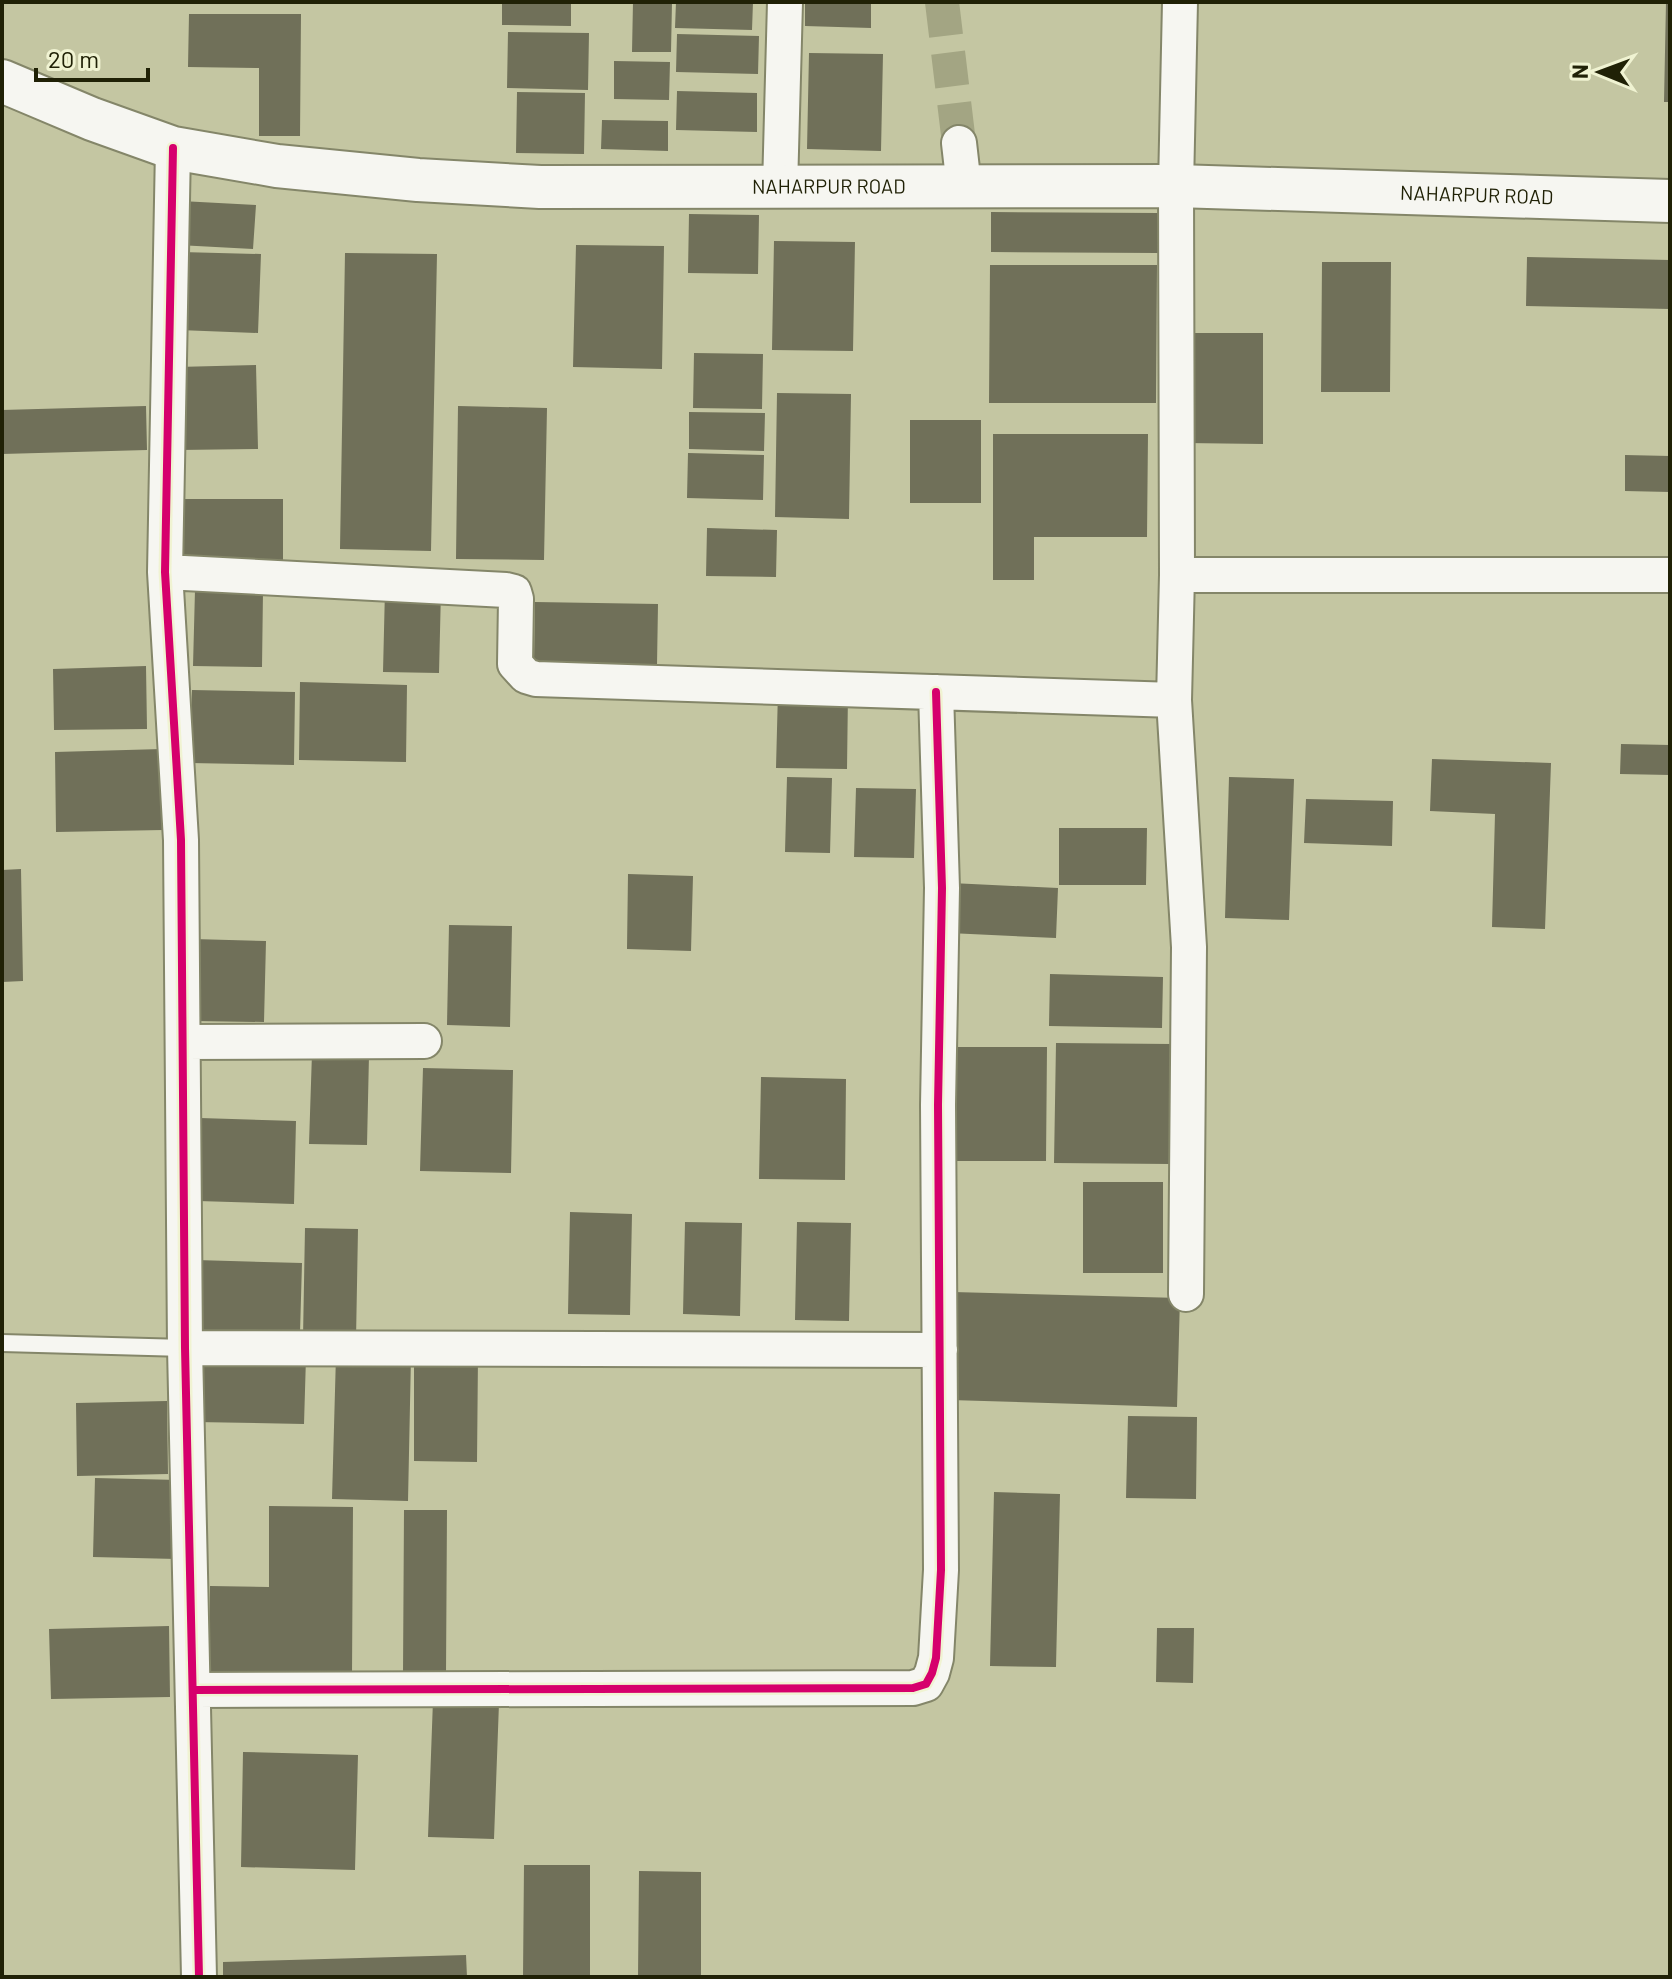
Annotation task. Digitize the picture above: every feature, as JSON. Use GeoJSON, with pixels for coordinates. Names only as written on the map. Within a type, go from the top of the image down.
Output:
{"type":"FeatureCollection","features":[{"type":"Feature","properties":{"kind":"street"},"geometry":{"type":"LineString","coordinates":[[780,188],[785,2]]}},
{"type":"Feature","properties":{"kind":"street"},"geometry":{"type":"LineString","coordinates":[[1180,2],[1176,186],[1177,575],[1174,700],[1189,947],[1186,1294]]}},
{"type":"Feature","properties":{"kind":"street","name":"NAHARPUR ROAD"},"geometry":{"type":"LineString","coordinates":[[2,81],[92,119],[173,148],[277,166],[418,180],[540,187],[1176,186],[1670,201]]}},
{"type":"Feature","properties":{"kind":"street"},"geometry":{"type":"LineString","coordinates":[[959,143],[964,187]]}},
{"type":"Feature","properties":{"kind":"street"},"geometry":{"type":"LineString","coordinates":[[173,148],[165,572],[181,840],[185,1348],[199,1977]]}},
{"type":"Feature","properties":{"kind":"street"},"geometry":{"type":"LineString","coordinates":[[165,572],[514,592],[515,664],[526,676],[536,679],[1174,700]]}},
{"type":"Feature","properties":{"kind":"street"},"geometry":{"type":"LineString","coordinates":[[1177,575],[1670,575]]}},
{"type":"Feature","properties":{"kind":"street"},"geometry":{"type":"LineString","coordinates":[[194,1690],[913,1688],[926,1684],[936,1658],[941,1570],[938,1105],[942,888],[936,692]]}},
{"type":"Feature","properties":{"kind":"street"},"geometry":{"type":"LineString","coordinates":[[183,1042],[424,1041]]}},
{"type":"Feature","properties":{"kind":"street"},"geometry":{"type":"LineString","coordinates":[[185,1348],[940,1350]]}},
{"type":"Feature","properties":{"kind":"lane"},"geometry":{"type":"LineString","coordinates":[[2,1343],[185,1348]]}},
{"type":"Feature","properties":{"kind":"building"},"geometry":{"type":"Polygon","coordinates":[[[502,2],[571,2],[571,26],[502,25],[502,2]]]}},
{"type":"Feature","properties":{"kind":"building"},"geometry":{"type":"Polygon","coordinates":[[[633,2],[672,2],[671,52],[632,52],[633,2]]]}},
{"type":"Feature","properties":{"kind":"building"},"geometry":{"type":"Polygon","coordinates":[[[676,2],[753,2],[752,30],[675,28],[676,2]]]}},
{"type":"Feature","properties":{"kind":"building"},"geometry":{"type":"Polygon","coordinates":[[[805,2],[871,2],[871,28],[805,26],[805,2]]]}},
{"type":"Feature","properties":{"kind":"building"},"geometry":{"type":"Polygon","coordinates":[[[1666,2],[1670,2],[1670,102],[1664,102],[1666,2]]]}},
{"type":"Feature","properties":{"kind":"building"},"geometry":{"type":"Polygon","coordinates":[[[189,14],[301,14],[300,136],[259,136],[259,68],[188,67],[189,14]]]}},
{"type":"Feature","properties":{"kind":"building"},"geometry":{"type":"Polygon","coordinates":[[[508,32],[589,33],[588,90],[507,88],[508,32]]]}},
{"type":"Feature","properties":{"kind":"building"},"geometry":{"type":"Polygon","coordinates":[[[677,34],[759,36],[758,74],[676,72],[677,34]]]}},
{"type":"Feature","properties":{"kind":"building"},"geometry":{"type":"Polygon","coordinates":[[[809,53],[883,54],[881,151],[807,149],[809,53]]]}},
{"type":"Feature","properties":{"kind":"building"},"geometry":{"type":"Polygon","coordinates":[[[614,61],[670,62],[669,100],[614,99],[614,61]]]}},
{"type":"Feature","properties":{"kind":"building"},"geometry":{"type":"Polygon","coordinates":[[[677,91],[757,93],[757,132],[676,130],[677,91]]]}},
{"type":"Feature","properties":{"kind":"building"},"geometry":{"type":"Polygon","coordinates":[[[517,92],[585,93],[584,154],[516,153],[517,92]]]}},
{"type":"Feature","properties":{"kind":"building"},"geometry":{"type":"Polygon","coordinates":[[[602,120],[668,121],[668,151],[601,149],[602,120]]]}},
{"type":"Feature","properties":{"kind":"building"},"geometry":{"type":"Polygon","coordinates":[[[181,201],[256,205],[253,249],[178,245],[181,201]]]}},
{"type":"Feature","properties":{"kind":"building"},"geometry":{"type":"Polygon","coordinates":[[[991,212],[1158,213],[1158,253],[991,252],[991,212]]]}},
{"type":"Feature","properties":{"kind":"building"},"geometry":{"type":"Polygon","coordinates":[[[689,214],[759,215],[758,274],[688,273],[689,214]]]}},
{"type":"Feature","properties":{"kind":"building"},"geometry":{"type":"Polygon","coordinates":[[[774,241],[855,242],[853,351],[772,350],[774,241]]]}},
{"type":"Feature","properties":{"kind":"building"},"geometry":{"type":"Polygon","coordinates":[[[576,245],[664,246],[662,369],[573,367],[576,245]]]}},
{"type":"Feature","properties":{"kind":"building"},"geometry":{"type":"Polygon","coordinates":[[[181,252],[261,254],[258,333],[179,330],[181,252]]]}},
{"type":"Feature","properties":{"kind":"building"},"geometry":{"type":"Polygon","coordinates":[[[345,253],[437,254],[431,551],[340,549],[345,253]]]}},
{"type":"Feature","properties":{"kind":"building"},"geometry":{"type":"Polygon","coordinates":[[[1527,257],[1670,260],[1670,309],[1526,306],[1527,257]]]}},
{"type":"Feature","properties":{"kind":"building"},"geometry":{"type":"Polygon","coordinates":[[[1322,262],[1391,262],[1390,392],[1321,392],[1322,262]]]}},
{"type":"Feature","properties":{"kind":"building"},"geometry":{"type":"Polygon","coordinates":[[[990,265],[1157,265],[1156,403],[989,403],[990,265]]]}},
{"type":"Feature","properties":{"kind":"building"},"geometry":{"type":"Polygon","coordinates":[[[1186,333],[1263,333],[1263,444],[1185,443],[1186,333]]]}},
{"type":"Feature","properties":{"kind":"building"},"geometry":{"type":"Polygon","coordinates":[[[694,353],[763,354],[762,409],[693,408],[694,353]]]}},
{"type":"Feature","properties":{"kind":"building"},"geometry":{"type":"Polygon","coordinates":[[[256,365],[258,449],[179,450],[177,367],[256,365]]]}},
{"type":"Feature","properties":{"kind":"building"},"geometry":{"type":"Polygon","coordinates":[[[777,393],[851,394],[849,519],[775,517],[777,393]]]}},
{"type":"Feature","properties":{"kind":"building"},"geometry":{"type":"Polygon","coordinates":[[[146,406],[147,450],[2,454],[2,410],[146,406]]]}},
{"type":"Feature","properties":{"kind":"building"},"geometry":{"type":"Polygon","coordinates":[[[458,406],[547,408],[544,560],[456,559],[458,406]]]}},
{"type":"Feature","properties":{"kind":"building"},"geometry":{"type":"Polygon","coordinates":[[[689,412],[765,413],[764,451],[689,449],[689,412]]]}},
{"type":"Feature","properties":{"kind":"building"},"geometry":{"type":"Polygon","coordinates":[[[910,420],[981,420],[981,503],[910,503],[910,420]]]}},
{"type":"Feature","properties":{"kind":"building"},"geometry":{"type":"Polygon","coordinates":[[[993,434],[1148,434],[1147,537],[1034,537],[1034,580],[993,580],[993,434]]]}},
{"type":"Feature","properties":{"kind":"building"},"geometry":{"type":"Polygon","coordinates":[[[688,453],[764,455],[763,500],[687,498],[688,453]]]}},
{"type":"Feature","properties":{"kind":"building"},"geometry":{"type":"Polygon","coordinates":[[[1625,455],[1670,456],[1670,492],[1625,491],[1625,455]]]}},
{"type":"Feature","properties":{"kind":"building"},"geometry":{"type":"Polygon","coordinates":[[[173,499],[283,499],[283,567],[173,567],[173,499]]]}},
{"type":"Feature","properties":{"kind":"building"},"geometry":{"type":"Polygon","coordinates":[[[707,528],[777,530],[776,577],[706,576],[707,528]]]}},
{"type":"Feature","properties":{"kind":"building"},"geometry":{"type":"Polygon","coordinates":[[[385,589],[441,590],[439,673],[383,672],[385,589]]]}},
{"type":"Feature","properties":{"kind":"building"},"geometry":{"type":"Polygon","coordinates":[[[195,590],[263,591],[262,667],[193,666],[195,590]]]}},
{"type":"Feature","properties":{"kind":"building"},"geometry":{"type":"Polygon","coordinates":[[[535,602],[658,604],[657,665],[534,662],[535,602]]]}},
{"type":"Feature","properties":{"kind":"building"},"geometry":{"type":"Polygon","coordinates":[[[146,666],[147,729],[54,730],[53,669],[146,666]]]}},
{"type":"Feature","properties":{"kind":"building"},"geometry":{"type":"Polygon","coordinates":[[[300,682],[407,685],[406,762],[299,760],[300,682]]]}},
{"type":"Feature","properties":{"kind":"building"},"geometry":{"type":"Polygon","coordinates":[[[192,690],[295,692],[294,765],[190,763],[192,690]]]}},
{"type":"Feature","properties":{"kind":"building"},"geometry":{"type":"Polygon","coordinates":[[[778,691],[848,692],[847,769],[776,768],[778,691]]]}},
{"type":"Feature","properties":{"kind":"building"},"geometry":{"type":"Polygon","coordinates":[[[1621,744],[1670,745],[1670,775],[1620,774],[1621,744]]]}},
{"type":"Feature","properties":{"kind":"building"},"geometry":{"type":"Polygon","coordinates":[[[162,749],[163,830],[56,832],[55,752],[162,749]]]}},
{"type":"Feature","properties":{"kind":"building"},"geometry":{"type":"Polygon","coordinates":[[[1432,759],[1551,763],[1545,929],[1492,927],[1495,814],[1430,811],[1432,759]]]}},
{"type":"Feature","properties":{"kind":"building"},"geometry":{"type":"Polygon","coordinates":[[[787,777],[832,778],[830,853],[785,852],[787,777]]]}},
{"type":"Feature","properties":{"kind":"building"},"geometry":{"type":"Polygon","coordinates":[[[1229,777],[1294,779],[1289,920],[1225,918],[1229,777]]]}},
{"type":"Feature","properties":{"kind":"building"},"geometry":{"type":"Polygon","coordinates":[[[856,788],[916,789],[914,858],[854,857],[856,788]]]}},
{"type":"Feature","properties":{"kind":"building"},"geometry":{"type":"Polygon","coordinates":[[[1306,799],[1393,801],[1392,846],[1304,843],[1306,799]]]}},
{"type":"Feature","properties":{"kind":"building"},"geometry":{"type":"Polygon","coordinates":[[[1059,828],[1147,828],[1146,885],[1059,885],[1059,828]]]}},
{"type":"Feature","properties":{"kind":"building"},"geometry":{"type":"Polygon","coordinates":[[[21,869],[23,981],[2,982],[2,870],[21,869]]]}},
{"type":"Feature","properties":{"kind":"building"},"geometry":{"type":"Polygon","coordinates":[[[628,874],[693,876],[691,951],[627,949],[628,874]]]}},
{"type":"Feature","properties":{"kind":"building"},"geometry":{"type":"Polygon","coordinates":[[[951,883],[1058,888],[1056,938],[949,933],[951,883]]]}},
{"type":"Feature","properties":{"kind":"building"},"geometry":{"type":"Polygon","coordinates":[[[449,925],[512,926],[510,1027],[447,1025],[449,925]]]}},
{"type":"Feature","properties":{"kind":"building"},"geometry":{"type":"Polygon","coordinates":[[[193,939],[266,941],[264,1022],[192,1021],[193,939]]]}},
{"type":"Feature","properties":{"kind":"building"},"geometry":{"type":"Polygon","coordinates":[[[1050,974],[1163,977],[1162,1028],[1049,1026],[1050,974]]]}},
{"type":"Feature","properties":{"kind":"building"},"geometry":{"type":"Polygon","coordinates":[[[1056,1043],[1172,1044],[1170,1164],[1054,1163],[1056,1043]]]}},
{"type":"Feature","properties":{"kind":"building"},"geometry":{"type":"Polygon","coordinates":[[[944,1047],[1047,1047],[1046,1161],[944,1161],[944,1047]]]}},
{"type":"Feature","properties":{"kind":"building"},"geometry":{"type":"Polygon","coordinates":[[[312,1053],[369,1055],[367,1145],[309,1144],[312,1053]]]}},
{"type":"Feature","properties":{"kind":"building"},"geometry":{"type":"Polygon","coordinates":[[[423,1068],[513,1070],[511,1173],[420,1171],[423,1068]]]}},
{"type":"Feature","properties":{"kind":"building"},"geometry":{"type":"Polygon","coordinates":[[[761,1077],[846,1079],[845,1180],[759,1179],[761,1077]]]}},
{"type":"Feature","properties":{"kind":"building"},"geometry":{"type":"Polygon","coordinates":[[[200,1118],[296,1121],[294,1204],[198,1201],[200,1118]]]}},
{"type":"Feature","properties":{"kind":"building"},"geometry":{"type":"Polygon","coordinates":[[[1083,1182],[1163,1182],[1163,1273],[1083,1273],[1083,1182]]]}},
{"type":"Feature","properties":{"kind":"building"},"geometry":{"type":"Polygon","coordinates":[[[570,1212],[632,1214],[630,1315],[568,1314],[570,1212]]]}},
{"type":"Feature","properties":{"kind":"building"},"geometry":{"type":"Polygon","coordinates":[[[685,1222],[742,1223],[740,1316],[683,1314],[685,1222]]]}},
{"type":"Feature","properties":{"kind":"building"},"geometry":{"type":"Polygon","coordinates":[[[797,1222],[851,1223],[849,1321],[795,1320],[797,1222]]]}},
{"type":"Feature","properties":{"kind":"building"},"geometry":{"type":"Polygon","coordinates":[[[305,1228],[358,1229],[356,1340],[303,1338],[305,1228]]]}},
{"type":"Feature","properties":{"kind":"building"},"geometry":{"type":"Polygon","coordinates":[[[196,1260],[302,1263],[300,1333],[194,1330],[196,1260]]]}},
{"type":"Feature","properties":{"kind":"building"},"geometry":{"type":"Polygon","coordinates":[[[953,1292],[1180,1298],[1177,1407],[950,1400],[953,1292]]]}},
{"type":"Feature","properties":{"kind":"building"},"geometry":{"type":"Polygon","coordinates":[[[197,1354],[306,1357],[304,1424],[195,1422],[197,1354]]]}},
{"type":"Feature","properties":{"kind":"building"},"geometry":{"type":"Polygon","coordinates":[[[336,1355],[411,1356],[408,1501],[332,1499],[336,1355]]]}},
{"type":"Feature","properties":{"kind":"building"},"geometry":{"type":"Polygon","coordinates":[[[414,1355],[478,1355],[477,1462],[414,1461],[414,1355]]]}},
{"type":"Feature","properties":{"kind":"building"},"geometry":{"type":"Polygon","coordinates":[[[167,1401],[168,1474],[77,1476],[76,1403],[167,1401]]]}},
{"type":"Feature","properties":{"kind":"building"},"geometry":{"type":"Polygon","coordinates":[[[1128,1416],[1197,1417],[1196,1499],[1126,1498],[1128,1416]]]}},
{"type":"Feature","properties":{"kind":"building"},"geometry":{"type":"Polygon","coordinates":[[[95,1478],[179,1480],[177,1559],[93,1557],[95,1478]]]}},
{"type":"Feature","properties":{"kind":"building"},"geometry":{"type":"Polygon","coordinates":[[[994,1492],[1060,1494],[1056,1667],[990,1666],[994,1492]]]}},
{"type":"Feature","properties":{"kind":"building"},"geometry":{"type":"Polygon","coordinates":[[[269,1506],[353,1507],[352,1676],[209,1675],[210,1586],[269,1587],[269,1506]]]}},
{"type":"Feature","properties":{"kind":"building"},"geometry":{"type":"Polygon","coordinates":[[[404,1510],[447,1510],[446,1675],[403,1675],[404,1510]]]}},
{"type":"Feature","properties":{"kind":"building"},"geometry":{"type":"Polygon","coordinates":[[[169,1626],[170,1697],[51,1699],[49,1629],[169,1626]]]}},
{"type":"Feature","properties":{"kind":"building"},"geometry":{"type":"Polygon","coordinates":[[[1157,1628],[1194,1628],[1193,1683],[1156,1682],[1157,1628]]]}},
{"type":"Feature","properties":{"kind":"building"},"geometry":{"type":"Polygon","coordinates":[[[433,1700],[499,1703],[494,1839],[428,1837],[433,1700]]]}},
{"type":"Feature","properties":{"kind":"building"},"geometry":{"type":"Polygon","coordinates":[[[243,1752],[358,1755],[355,1870],[241,1867],[243,1752]]]}},
{"type":"Feature","properties":{"kind":"building"},"geometry":{"type":"Polygon","coordinates":[[[524,1865],[590,1865],[590,1977],[523,1977],[524,1865]]]}},
{"type":"Feature","properties":{"kind":"building"},"geometry":{"type":"Polygon","coordinates":[[[639,1871],[701,1872],[701,1977],[638,1977],[639,1871]]]}},
{"type":"Feature","properties":{"kind":"building"},"geometry":{"type":"Polygon","coordinates":[[[466,1955],[467,1977],[223,1977],[223,1962],[466,1955]]]}},
{"type":"Feature","properties":{"kind":"tunnel"},"geometry":{"type":"LineString","coordinates":[[942,2],[959,143]]}},
{"type":"Feature","properties":{"kind":"cycle path"},"geometry":{"type":"LineString","coordinates":[[173,148],[165,572],[181,840],[185,1348],[199,1977]]}},
{"type":"Feature","properties":{"kind":"cycle path"},"geometry":{"type":"LineString","coordinates":[[194,1690],[913,1688],[926,1684],[936,1658],[941,1570],[938,1105],[942,888],[936,692]]}}]}
